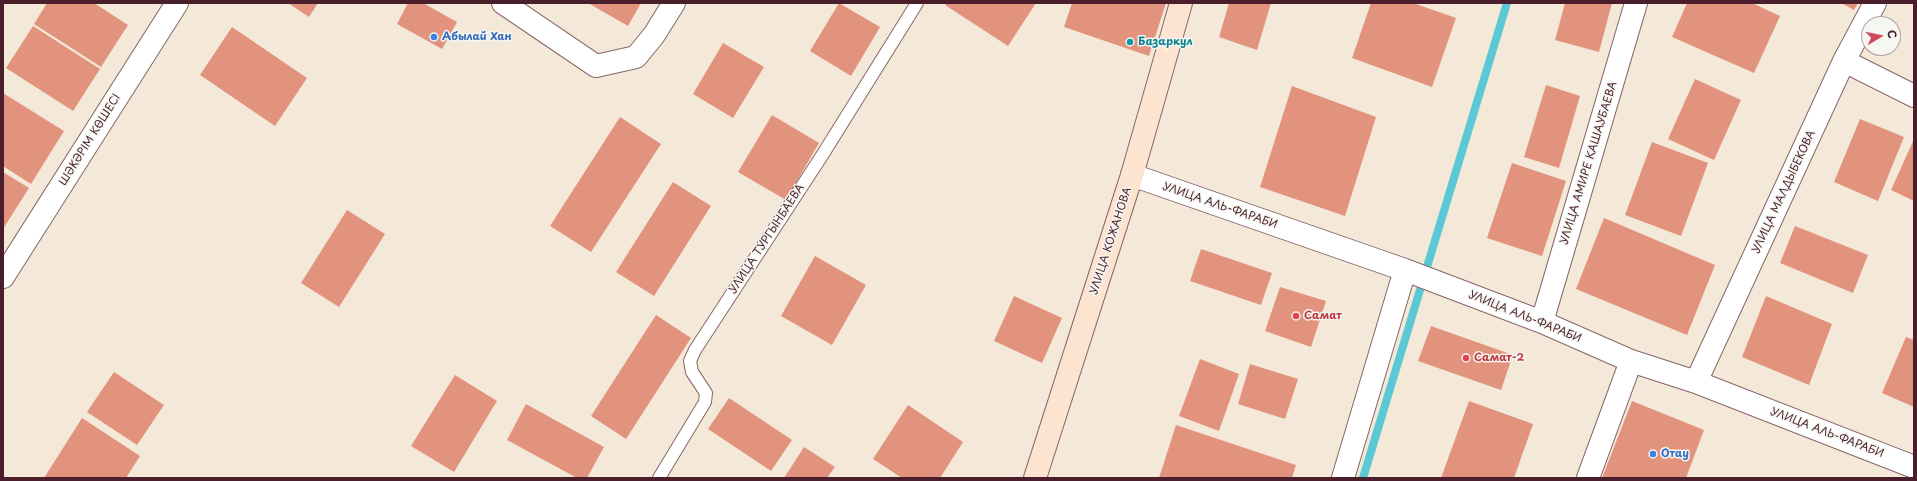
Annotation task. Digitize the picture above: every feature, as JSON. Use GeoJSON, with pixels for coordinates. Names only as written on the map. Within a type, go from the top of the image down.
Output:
{"type":"FeatureCollection","features":[{"type":"Feature","properties":{"kind":"main road","name":"УЛИЦА КОЖАНОВА"},"geometry":{"type":"LineString","coordinates":[[1035,478],[1132,175],[1181,3]]}},
{"type":"Feature","properties":{"kind":"street","name":"ШӘКӘРІМ КӨШЕСІ"},"geometry":{"type":"LineString","coordinates":[[3,277],[177,3]]}},
{"type":"Feature","properties":{"kind":"street"},"geometry":{"type":"LineString","coordinates":[[503,3],[596,66],[636,57],[654,35],[674,3]]}},
{"type":"Feature","properties":{"kind":"street","name":"УЛИЦА АМИРЕ КАШАУБАЕВА"},"geometry":{"type":"LineString","coordinates":[[1542,322],[1636,3]]}},
{"type":"Feature","properties":{"kind":"street","name":"УЛИЦА МАЛДЫБЕКОВА"},"geometry":{"type":"LineString","coordinates":[[1696,382],[1844,61],[1875,3]]}},
{"type":"Feature","properties":{"kind":"street"},"geometry":{"type":"LineString","coordinates":[[1844,61],[1914,96]]}},
{"type":"Feature","properties":{"kind":"street","name":"УЛИЦА АЛЬ-ФАРАБИ"},"geometry":{"type":"LineString","coordinates":[[1132,175],[1405,270],[1542,322],[1631,360],[1696,382],[1914,467]]}},
{"type":"Feature","properties":{"kind":"street"},"geometry":{"type":"LineString","coordinates":[[1343,478],[1405,270]]}},
{"type":"Feature","properties":{"kind":"street"},"geometry":{"type":"LineString","coordinates":[[1588,478],[1631,360]]}},
{"type":"Feature","properties":{"kind":"lane","name":"УЛИЦА ТУРГЫНБАЕВА"},"geometry":{"type":"LineString","coordinates":[[659,478],[705,402],[706,393],[692,372],[690,361],[695,350],[823,154],[917,3]]}},
{"type":"Feature","properties":{"kind":"building"},"geometry":{"type":"Polygon","coordinates":[[[47,3],[94,3],[128,25],[101,67],[34,24],[47,3]]]}},
{"type":"Feature","properties":{"kind":"building"},"geometry":{"type":"Polygon","coordinates":[[[288,3],[318,3],[309,17],[288,3]]]}},
{"type":"Feature","properties":{"kind":"building","name":"Абылай Хан"},"geometry":{"type":"Polygon","coordinates":[[[408,3],[423,3],[457,22],[442,49],[397,24],[408,3]]]}},
{"type":"Feature","properties":{"kind":"building"},"geometry":{"type":"Polygon","coordinates":[[[588,3],[641,3],[628,26],[588,3]]]}},
{"type":"Feature","properties":{"kind":"building"},"geometry":{"type":"Polygon","coordinates":[[[839,3],[880,27],[851,76],[810,51],[839,3]]]}},
{"type":"Feature","properties":{"kind":"building"},"geometry":{"type":"Polygon","coordinates":[[[947,3],[1036,3],[1008,46],[945,5],[947,3]]]}},
{"type":"Feature","properties":{"kind":"building","name":"Базаркул"},"geometry":{"type":"Polygon","coordinates":[[[1072,3],[1166,3],[1149,56],[1064,27],[1072,3]]]}},
{"type":"Feature","properties":{"kind":"building"},"geometry":{"type":"Polygon","coordinates":[[[1229,3],[1271,3],[1257,50],[1219,37],[1229,3]]]}},
{"type":"Feature","properties":{"kind":"building"},"geometry":{"type":"Polygon","coordinates":[[[1371,3],[1413,3],[1456,18],[1432,87],[1352,58],[1371,3]]]}},
{"type":"Feature","properties":{"kind":"building"},"geometry":{"type":"Polygon","coordinates":[[[1565,3],[1612,3],[1599,52],[1555,40],[1565,3]]]}},
{"type":"Feature","properties":{"kind":"building"},"geometry":{"type":"Polygon","coordinates":[[[1687,3],[1752,3],[1780,16],[1754,73],[1672,37],[1687,3]]]}},
{"type":"Feature","properties":{"kind":"building"},"geometry":{"type":"Polygon","coordinates":[[[1841,3],[1858,3],[1854,10],[1841,3]]]}},
{"type":"Feature","properties":{"kind":"building"},"geometry":{"type":"Polygon","coordinates":[[[33,26],[100,69],[73,111],[6,68],[33,26]]]}},
{"type":"Feature","properties":{"kind":"building"},"geometry":{"type":"Polygon","coordinates":[[[232,27],[307,78],[275,126],[200,75],[232,27]]]}},
{"type":"Feature","properties":{"kind":"building"},"geometry":{"type":"Polygon","coordinates":[[[723,43],[764,67],[733,118],[693,94],[723,43]]]}},
{"type":"Feature","properties":{"kind":"building"},"geometry":{"type":"Polygon","coordinates":[[[1695,79],[1741,100],[1714,160],[1668,139],[1695,79]]]}},
{"type":"Feature","properties":{"kind":"building"},"geometry":{"type":"Polygon","coordinates":[[[1546,85],[1580,96],[1559,168],[1524,157],[1546,85]]]}},
{"type":"Feature","properties":{"kind":"building"},"geometry":{"type":"Polygon","coordinates":[[[1292,86],[1376,117],[1345,216],[1260,187],[1292,86]]]}},
{"type":"Feature","properties":{"kind":"building"},"geometry":{"type":"Polygon","coordinates":[[[3,93],[64,131],[31,184],[3,166],[3,93]]]}},
{"type":"Feature","properties":{"kind":"building"},"geometry":{"type":"Polygon","coordinates":[[[772,115],[819,143],[786,200],[738,172],[772,115]]]}},
{"type":"Feature","properties":{"kind":"building"},"geometry":{"type":"Polygon","coordinates":[[[620,117],[661,144],[591,252],[550,226],[620,117]]]}},
{"type":"Feature","properties":{"kind":"building"},"geometry":{"type":"Polygon","coordinates":[[[1860,119],[1904,137],[1878,201],[1834,182],[1860,119]]]}},
{"type":"Feature","properties":{"kind":"building"},"geometry":{"type":"Polygon","coordinates":[[[1914,139],[1914,201],[1891,190],[1914,139]]]}},
{"type":"Feature","properties":{"kind":"building"},"geometry":{"type":"Polygon","coordinates":[[[1652,142],[1708,163],[1681,236],[1625,215],[1652,142]]]}},
{"type":"Feature","properties":{"kind":"building"},"geometry":{"type":"Polygon","coordinates":[[[1512,163],[1566,181],[1542,256],[1487,238],[1512,163]]]}},
{"type":"Feature","properties":{"kind":"building"},"geometry":{"type":"Polygon","coordinates":[[[3,172],[29,188],[3,229],[3,172]]]}},
{"type":"Feature","properties":{"kind":"building"},"geometry":{"type":"Polygon","coordinates":[[[673,182],[711,206],[654,296],[616,272],[673,182]]]}},
{"type":"Feature","properties":{"kind":"building"},"geometry":{"type":"Polygon","coordinates":[[[347,210],[385,234],[339,307],[301,283],[347,210]]]}},
{"type":"Feature","properties":{"kind":"building"},"geometry":{"type":"Polygon","coordinates":[[[1604,218],[1715,265],[1687,335],[1576,289],[1604,218]]]}},
{"type":"Feature","properties":{"kind":"building"},"geometry":{"type":"Polygon","coordinates":[[[1795,226],[1868,255],[1853,293],[1780,263],[1795,226]]]}},
{"type":"Feature","properties":{"kind":"building"},"geometry":{"type":"Polygon","coordinates":[[[1201,249],[1272,273],[1261,305],[1190,281],[1201,249]]]}},
{"type":"Feature","properties":{"kind":"building"},"geometry":{"type":"Polygon","coordinates":[[[815,256],[866,285],[832,345],[781,316],[815,256]]]}},
{"type":"Feature","properties":{"kind":"building","name":"Самат"},"geometry":{"type":"Polygon","coordinates":[[[1280,287],[1326,301],[1311,347],[1265,331],[1280,287]]]}},
{"type":"Feature","properties":{"kind":"building"},"geometry":{"type":"Polygon","coordinates":[[[1014,296],[1062,318],[1042,363],[994,341],[1014,296]]]}},
{"type":"Feature","properties":{"kind":"building"},"geometry":{"type":"Polygon","coordinates":[[[1766,296],[1832,324],[1809,385],[1742,357],[1766,296]]]}},
{"type":"Feature","properties":{"kind":"building"},"geometry":{"type":"Polygon","coordinates":[[[656,315],[691,338],[626,439],[591,416],[656,315]]]}},
{"type":"Feature","properties":{"kind":"building","name":"Самат-2"},"geometry":{"type":"Polygon","coordinates":[[[1431,326],[1513,355],[1501,390],[1418,361],[1431,326]]]}},
{"type":"Feature","properties":{"kind":"building"},"geometry":{"type":"Polygon","coordinates":[[[1906,337],[1914,340],[1914,407],[1882,393],[1906,337]]]}},
{"type":"Feature","properties":{"kind":"building"},"geometry":{"type":"Polygon","coordinates":[[[1200,359],[1239,374],[1219,431],[1179,416],[1200,359]]]}},
{"type":"Feature","properties":{"kind":"building"},"geometry":{"type":"Polygon","coordinates":[[[1250,364],[1298,379],[1285,419],[1238,404],[1250,364]]]}},
{"type":"Feature","properties":{"kind":"building"},"geometry":{"type":"Polygon","coordinates":[[[114,372],[164,405],[137,445],[87,412],[114,372]]]}},
{"type":"Feature","properties":{"kind":"building"},"geometry":{"type":"Polygon","coordinates":[[[455,375],[497,401],[454,472],[411,446],[455,375]]]}},
{"type":"Feature","properties":{"kind":"building"},"geometry":{"type":"Polygon","coordinates":[[[729,398],[792,440],[771,471],[708,429],[729,398]]]}},
{"type":"Feature","properties":{"kind":"building"},"geometry":{"type":"Polygon","coordinates":[[[1469,401],[1533,424],[1514,478],[1441,478],[1469,401]]]}},
{"type":"Feature","properties":{"kind":"building","name":"Отау"},"geometry":{"type":"Polygon","coordinates":[[[1632,401],[1704,430],[1686,478],[1602,478],[1632,401]]]}},
{"type":"Feature","properties":{"kind":"building"},"geometry":{"type":"Polygon","coordinates":[[[526,404],[604,447],[587,478],[577,478],[507,440],[526,404]]]}},
{"type":"Feature","properties":{"kind":"building"},"geometry":{"type":"Polygon","coordinates":[[[908,405],[963,442],[940,478],[902,478],[873,459],[908,405]]]}},
{"type":"Feature","properties":{"kind":"building"},"geometry":{"type":"Polygon","coordinates":[[[82,418],[140,456],[126,478],[44,478],[82,418]]]}},
{"type":"Feature","properties":{"kind":"building"},"geometry":{"type":"Polygon","coordinates":[[[1176,425],[1296,465],[1292,478],[1159,478],[1176,425]]]}},
{"type":"Feature","properties":{"kind":"building"},"geometry":{"type":"Polygon","coordinates":[[[804,447],[835,467],[827,478],[784,478],[804,447]]]}},
{"type":"Feature","properties":{"kind":"waterway"},"geometry":{"type":"LineString","coordinates":[[1363,478],[1507,3]]}},
{"type":"Feature","properties":{"kind":"place","name":"Абылай Хан"},"geometry":{"type":"Point","coordinates":[434,37]}},
{"type":"Feature","properties":{"kind":"place","name":"Базаркул"},"geometry":{"type":"Point","coordinates":[1130,42]}},
{"type":"Feature","properties":{"kind":"place","name":"Самат"},"geometry":{"type":"Point","coordinates":[1296,316]}},
{"type":"Feature","properties":{"kind":"place","name":"Самат-2"},"geometry":{"type":"Point","coordinates":[1466,358]}},
{"type":"Feature","properties":{"kind":"place","name":"Отау"},"geometry":{"type":"Point","coordinates":[1653,454]}}]}
